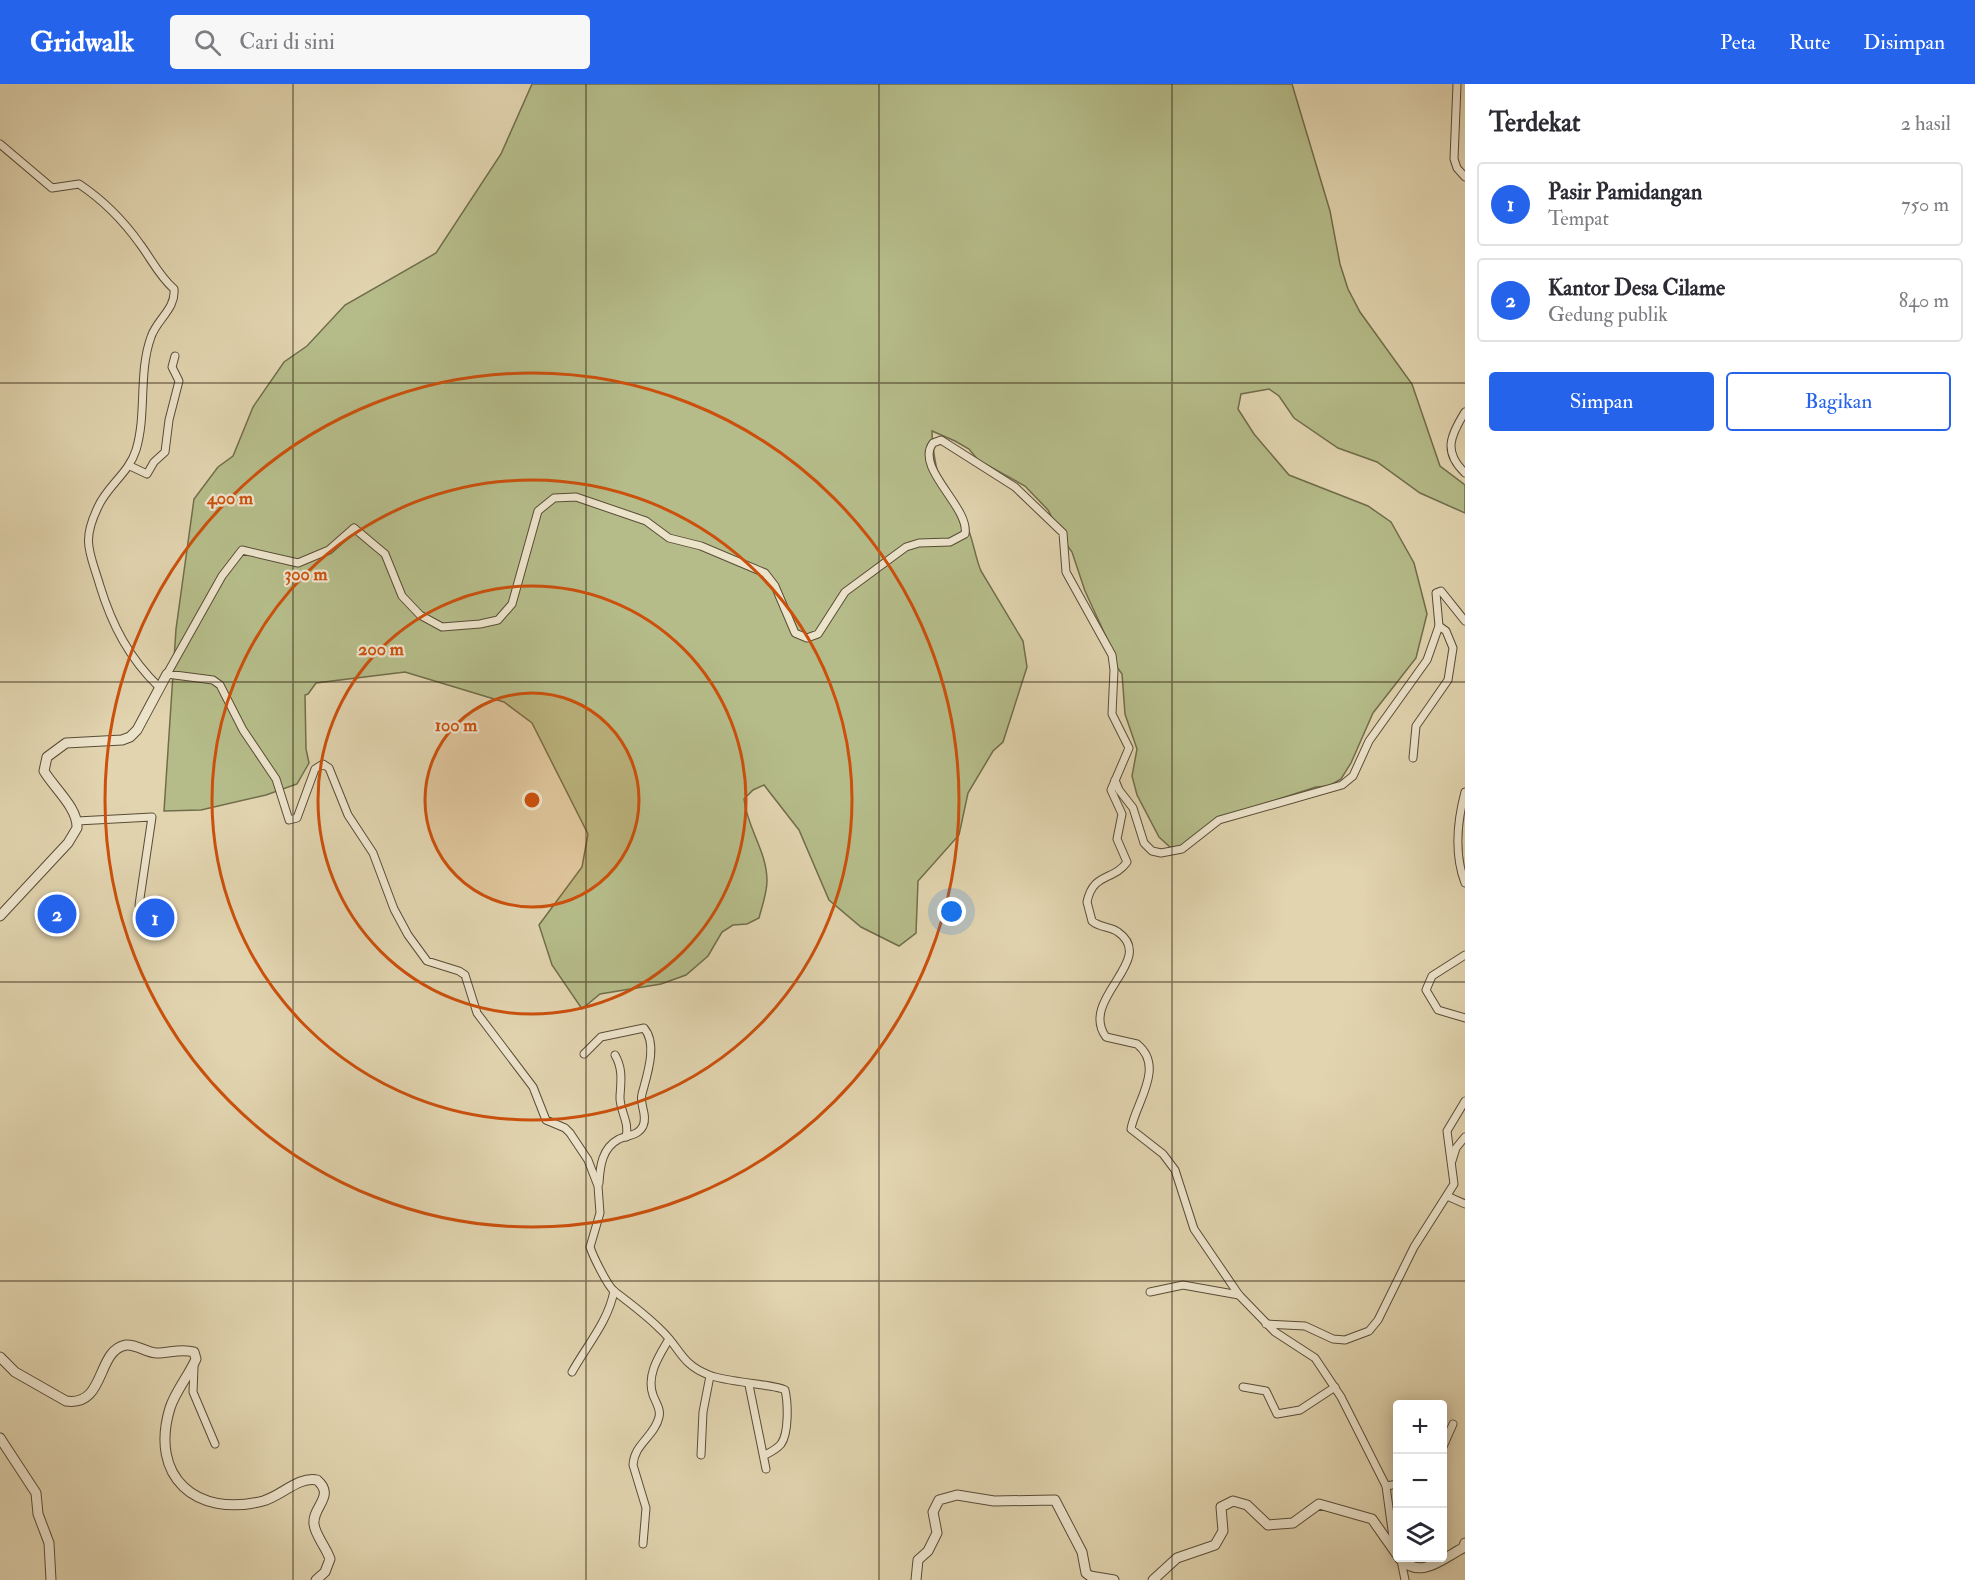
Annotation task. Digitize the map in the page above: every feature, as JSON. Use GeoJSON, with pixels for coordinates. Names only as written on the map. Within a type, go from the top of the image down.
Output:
{"type":"FeatureCollection","features":[{"type":"Feature","properties":{"kind":"street"},"geometry":{"type":"LineString","coordinates":[[1457,84],[1454,159],[1457,168],[1465,177]]}},
{"type":"Feature","properties":{"kind":"street"},"geometry":{"type":"LineString","coordinates":[[0,144],[52,188],[79,184],[97,198],[124,222],[154,267],[174,289],[173,303],[151,338],[144,367],[140,434],[130,465],[99,503],[90,525],[89,552],[105,605],[119,637],[143,671],[159,687]]}},
{"type":"Feature","properties":{"kind":"street"},"geometry":{"type":"LineString","coordinates":[[130,465],[147,474],[154,462],[165,452],[169,420],[179,381],[172,367],[176,356]]}},
{"type":"Feature","properties":{"kind":"street"},"geometry":{"type":"LineString","coordinates":[[1465,412],[1454,434],[1450,449],[1454,463],[1465,473]]}},
{"type":"Feature","properties":{"kind":"street"},"geometry":{"type":"LineString","coordinates":[[0,916],[76,832],[77,822],[44,771],[45,759],[66,743],[122,740],[130,737],[137,730],[159,687],[238,552],[247,549],[298,563],[329,550],[353,528],[386,554],[402,596],[430,623],[453,627],[498,620],[512,604],[536,514],[547,502],[564,495],[628,514],[646,521],[669,538],[702,546],[738,564],[757,568],[765,573],[776,586],[795,633],[800,637],[812,637],[818,634],[845,592],[906,548],[919,543],[950,542],[964,534],[964,518],[941,483],[930,458],[930,446],[942,440],[1015,487],[1063,533],[1066,572],[1109,649],[1114,663],[1112,714],[1129,748],[1124,765],[1114,780],[1112,794],[1122,818],[1117,839],[1127,862],[1121,868],[1098,880],[1087,902],[1092,921],[1119,932],[1128,946],[1130,957],[1104,1000],[1100,1026],[1106,1037],[1137,1044],[1145,1053],[1148,1077],[1146,1093],[1131,1129],[1163,1154],[1175,1170],[1194,1229],[1239,1295],[1284,1340],[1315,1358],[1335,1387],[1386,1486],[1393,1524]]}},
{"type":"Feature","properties":{"kind":"street"},"geometry":{"type":"LineString","coordinates":[[1114,780],[1133,808],[1144,843],[1152,851],[1161,853],[1182,849],[1219,820],[1342,784],[1353,777],[1369,741],[1427,660],[1439,626],[1440,612],[1435,596],[1439,590],[1465,621]]}},
{"type":"Feature","properties":{"kind":"street"},"geometry":{"type":"LineString","coordinates":[[1413,758],[1416,726],[1448,680],[1453,648],[1446,632],[1439,626]]}},
{"type":"Feature","properties":{"kind":"street"},"geometry":{"type":"LineString","coordinates":[[167,675],[213,680],[220,685],[243,730],[276,779],[289,820],[297,818],[315,769],[323,764],[329,768],[350,820],[373,853],[394,909],[408,935],[427,961],[465,975],[477,1013],[533,1087],[546,1120],[565,1128],[577,1143],[588,1160],[598,1186]]}},
{"type":"Feature","properties":{"kind":"street"},"geometry":{"type":"LineString","coordinates":[[1465,792],[1458,827],[1458,844],[1465,883]]}},
{"type":"Feature","properties":{"kind":"street"},"geometry":{"type":"LineString","coordinates":[[77,822],[152,817],[139,905]]}},
{"type":"Feature","properties":{"kind":"street"},"geometry":{"type":"LineString","coordinates":[[1465,955],[1432,976],[1426,990],[1438,1010],[1465,1018]]}},
{"type":"Feature","properties":{"kind":"street"},"geometry":{"type":"LineString","coordinates":[[584,1054],[605,1036],[631,1029],[646,1030],[652,1041],[648,1080],[642,1095],[645,1120],[638,1132],[608,1148],[603,1156],[598,1186],[600,1213],[590,1247],[614,1291],[633,1304],[691,1366],[710,1376],[750,1385],[779,1386],[786,1395],[784,1439],[778,1447],[765,1455]]}},
{"type":"Feature","properties":{"kind":"street"},"geometry":{"type":"LineString","coordinates":[[615,1055],[621,1068],[620,1095],[627,1121],[626,1137]]}},
{"type":"Feature","properties":{"kind":"street"},"geometry":{"type":"LineString","coordinates":[[1266,1324],[1305,1326],[1333,1339],[1345,1341],[1369,1331],[1378,1320],[1414,1247],[1454,1184],[1447,1131],[1465,1101]]}},
{"type":"Feature","properties":{"kind":"street"},"geometry":{"type":"LineString","coordinates":[[1452,1163],[1456,1148],[1465,1137]]}},
{"type":"Feature","properties":{"kind":"street"},"geometry":{"type":"LineString","coordinates":[[1448,1196],[1465,1204]]}},
{"type":"Feature","properties":{"kind":"street"},"geometry":{"type":"LineString","coordinates":[[1150,1292],[1183,1286],[1239,1295]]}},
{"type":"Feature","properties":{"kind":"street"},"geometry":{"type":"LineString","coordinates":[[572,1372],[600,1329],[611,1305],[614,1291]]}},
{"type":"Feature","properties":{"kind":"street"},"geometry":{"type":"LineString","coordinates":[[643,1544],[646,1508],[633,1458],[659,1419],[660,1412],[651,1380],[659,1356],[669,1340]]}},
{"type":"Feature","properties":{"kind":"street"},"geometry":{"type":"LineString","coordinates":[[0,1357],[15,1372],[66,1401],[73,1402],[89,1395],[110,1358],[117,1349],[126,1345],[153,1353],[186,1350],[194,1352],[196,1357],[194,1364],[170,1407],[165,1440],[177,1481],[199,1498],[212,1502],[243,1503],[276,1497],[305,1479],[317,1480],[324,1488],[325,1494],[314,1523],[330,1559],[329,1565],[316,1580]]}},
{"type":"Feature","properties":{"kind":"street"},"geometry":{"type":"LineString","coordinates":[[194,1364],[193,1392],[215,1444]]}},
{"type":"Feature","properties":{"kind":"street"},"geometry":{"type":"LineString","coordinates":[[701,1455],[703,1412],[710,1376]]}},
{"type":"Feature","properties":{"kind":"street"},"geometry":{"type":"LineString","coordinates":[[750,1385],[766,1469]]}},
{"type":"Feature","properties":{"kind":"street"},"geometry":{"type":"LineString","coordinates":[[1243,1387],[1266,1391],[1277,1414],[1300,1410],[1335,1387]]}},
{"type":"Feature","properties":{"kind":"street"},"geometry":{"type":"LineString","coordinates":[[1447,1439],[1453,1424]]}},
{"type":"Feature","properties":{"kind":"street"},"geometry":{"type":"LineString","coordinates":[[0,1438],[36,1493],[38,1514],[49,1543],[51,1580]]}},
{"type":"Feature","properties":{"kind":"street"},"geometry":{"type":"LineString","coordinates":[[1386,1486],[1393,1485]]}},
{"type":"Feature","properties":{"kind":"street"},"geometry":{"type":"LineString","coordinates":[[916,1580],[918,1560],[928,1551],[937,1533],[933,1515],[937,1503],[944,1498],[957,1495],[994,1501],[1055,1500],[1077,1540],[1090,1578],[1114,1580]]}},
{"type":"Feature","properties":{"kind":"street"},"geometry":{"type":"LineString","coordinates":[[1153,1580],[1177,1558],[1215,1545],[1224,1531],[1221,1507],[1233,1501],[1246,1505],[1268,1525],[1293,1523],[1318,1504],[1366,1515],[1376,1523],[1393,1548]]}},
{"type":"Feature","properties":{"kind":"street"},"geometry":{"type":"LineString","coordinates":[[1447,1556],[1464,1546]]}},
{"type":"Feature","properties":{"kind":"street"},"geometry":{"type":"LineString","coordinates":[[1400,1562],[1405,1580]]}},
{"type":"Feature","properties":{"kind":"street"},"geometry":{"type":"LineString","coordinates":[[1404,1562],[1411,1569],[1423,1570],[1437,1562]]}},
{"type":"Feature","properties":{"kind":"green space"},"geometry":{"type":"Polygon","coordinates":[[[532,84],[1292,84],[1330,211],[1340,264],[1348,289],[1360,312],[1412,384],[1440,466],[1465,485],[1465,513],[1420,493],[1377,462],[1338,448],[1294,418],[1279,396],[1269,389],[1241,394],[1238,409],[1254,434],[1289,475],[1368,506],[1391,522],[1414,563],[1427,614],[1416,658],[1373,713],[1351,763],[1341,779],[1329,786],[1316,787],[1229,815],[1184,846],[1171,848],[1159,837],[1137,795],[1132,776],[1137,749],[1125,714],[1122,674],[1114,663],[1113,652],[1085,591],[1072,552],[1048,510],[1025,486],[978,460],[969,449],[932,431],[937,472],[941,484],[967,525],[981,571],[1023,641],[1027,667],[1003,742],[993,751],[968,793],[959,835],[918,881],[916,933],[899,946],[861,927],[829,900],[799,830],[764,785],[753,790],[744,799],[766,870],[766,890],[759,918],[747,924],[733,925],[722,932],[708,956],[686,975],[661,984],[600,994],[582,1009],[552,965],[539,925],[582,867],[588,834],[532,723],[504,702],[405,672],[316,683],[305,695],[306,749],[309,763],[297,784],[266,795],[201,810],[164,811],[176,629],[194,499],[218,467],[233,456],[253,407],[284,362],[307,346],[345,305],[436,253],[501,154],[532,84]]]}},
{"type":"Feature","properties":{"kind":"place","name":"Kantor Desa Cilame"},"geometry":{"type":"Point","coordinates":[57,914]}},
{"type":"Feature","properties":{"kind":"place","name":"Pasir Pamidangan"},"geometry":{"type":"Point","coordinates":[155,918]}}]}
